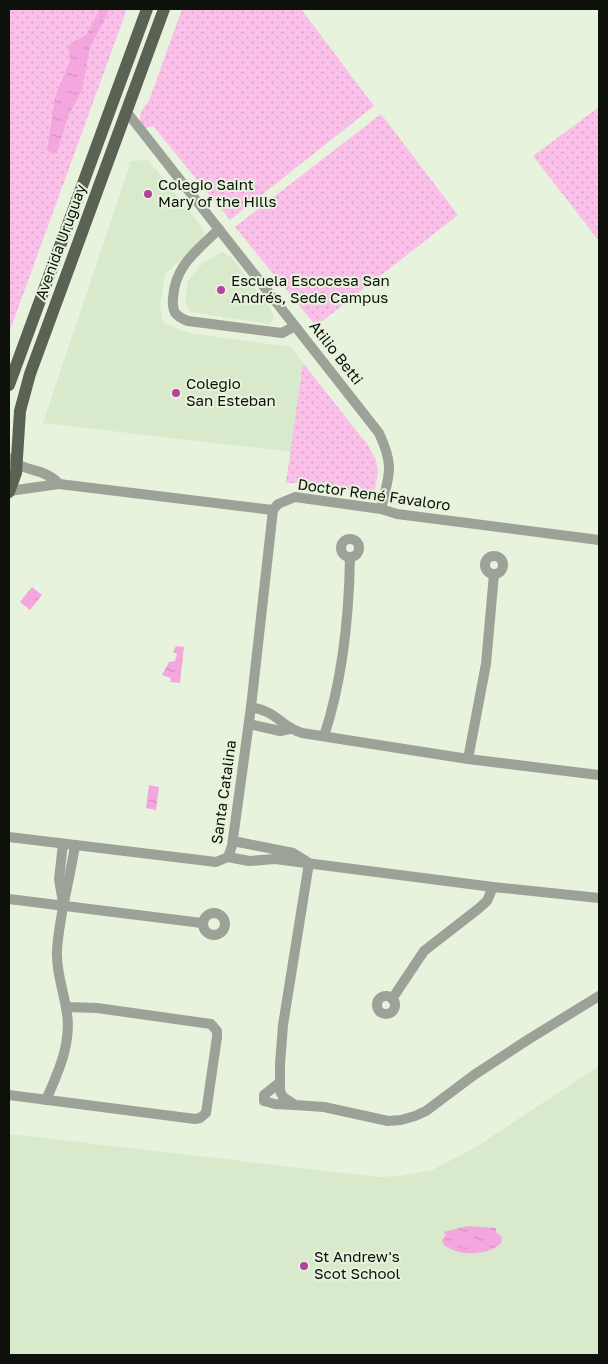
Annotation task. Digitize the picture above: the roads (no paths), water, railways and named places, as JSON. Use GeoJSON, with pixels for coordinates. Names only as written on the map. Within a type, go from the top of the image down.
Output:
{"type":"FeatureCollection","features":[{"type":"Feature","properties":{"kind":"main road","name":"Avenida Uruguay"},"geometry":{"type":"LineString","coordinates":[[9,385],[148,9]]}},
{"type":"Feature","properties":{"kind":"main road","name":"Avenida Uruguay"},"geometry":{"type":"LineString","coordinates":[[9,491],[20,411],[30,374],[164,9]]}},
{"type":"Feature","properties":{"kind":"street","name":"Atilio Betti"},"geometry":{"type":"LineString","coordinates":[[126,111],[379,433],[388,454],[391,470],[381,510]]}},
{"type":"Feature","properties":{"kind":"street"},"geometry":{"type":"LineString","coordinates":[[219,229],[179,272],[174,287],[172,309],[176,315],[188,320],[282,334],[295,326]]}},
{"type":"Feature","properties":{"kind":"street"},"geometry":{"type":"LineString","coordinates":[[12,462],[45,472],[60,484]]}},
{"type":"Feature","properties":{"kind":"street"},"geometry":{"type":"LineString","coordinates":[[9,491],[60,484],[273,510]]}},
{"type":"Feature","properties":{"kind":"street","name":"Doctor René Favaloro"},"geometry":{"type":"LineString","coordinates":[[273,510],[278,504],[295,497],[397,514],[599,540]]}},
{"type":"Feature","properties":{"kind":"street","name":"Santa Catalina"},"geometry":{"type":"LineString","coordinates":[[9,837],[216,862],[228,858],[233,841],[249,724],[273,510]]}},
{"type":"Feature","properties":{"kind":"street"},"geometry":{"type":"LineString","coordinates":[[324,736],[333,703],[346,630],[350,556]]}},
{"type":"Feature","properties":{"kind":"street"},"geometry":{"type":"LineString","coordinates":[[468,759],[486,664],[494,574]]}},
{"type":"Feature","properties":{"kind":"street"},"geometry":{"type":"LineString","coordinates":[[251,707],[270,711],[290,729]]}},
{"type":"Feature","properties":{"kind":"street"},"geometry":{"type":"LineString","coordinates":[[249,724],[280,731],[290,729],[468,759],[599,775]]}},
{"type":"Feature","properties":{"kind":"street"},"geometry":{"type":"LineString","coordinates":[[233,841],[293,853],[308,863]]}},
{"type":"Feature","properties":{"kind":"street"},"geometry":{"type":"LineString","coordinates":[[63,844],[59,879],[64,906]]}},
{"type":"Feature","properties":{"kind":"street"},"geometry":{"type":"LineString","coordinates":[[46,1100],[64,1056],[67,1032],[66,1007],[57,969],[59,932],[75,845]]}},
{"type":"Feature","properties":{"kind":"street"},"geometry":{"type":"LineString","coordinates":[[228,858],[249,861],[275,859],[494,888],[599,898]]}},
{"type":"Feature","properties":{"kind":"street"},"geometry":{"type":"LineString","coordinates":[[295,1105],[283,1097],[279,1083],[283,1025],[308,863]]}},
{"type":"Feature","properties":{"kind":"street"},"geometry":{"type":"LineString","coordinates":[[392,999],[424,951],[487,902],[494,888]]}},
{"type":"Feature","properties":{"kind":"street"},"geometry":{"type":"LineString","coordinates":[[9,899],[202,923]]}},
{"type":"Feature","properties":{"kind":"street"},"geometry":{"type":"LineString","coordinates":[[279,1083],[267,1091],[264,1095],[264,1101],[275,1104],[324,1108],[388,1121],[401,1120],[426,1111],[513,1049],[599,996]]}},
{"type":"Feature","properties":{"kind":"street"},"geometry":{"type":"LineString","coordinates":[[9,1095],[195,1119],[204,1116],[208,1108],[217,1036],[211,1024],[97,1008],[66,1007]]}},
{"type":"Feature","properties":{"kind":"water"},"geometry":{"type":"Polygon","coordinates":[[[100,9],[110,9],[90,47],[82,90],[68,116],[57,153],[47,151],[55,97],[70,61],[69,45],[87,34],[100,9]]]}},
{"type":"Feature","properties":{"kind":"water"},"geometry":{"type":"Polygon","coordinates":[[[32,587],[42,595],[30,610],[20,602],[32,587]]]}},
{"type":"Feature","properties":{"kind":"water"},"geometry":{"type":"Polygon","coordinates":[[[176,646],[184,647],[180,683],[170,682],[171,678],[162,675],[169,662],[175,661],[177,654],[173,652],[176,646]]]}},
{"type":"Feature","properties":{"kind":"water"},"geometry":{"type":"Polygon","coordinates":[[[149,785],[159,787],[156,810],[146,808],[149,785]]]}},
{"type":"Feature","properties":{"kind":"water"},"geometry":{"type":"Polygon","coordinates":[[[467,1226],[496,1228],[496,1232],[502,1237],[501,1243],[488,1250],[472,1253],[456,1251],[443,1244],[442,1240],[446,1236],[444,1232],[467,1226]]]}},
{"type":"Feature","properties":{"kind":"place","name":"Colegio Saint Mary of the Hills"},"geometry":{"type":"Point","coordinates":[148,194]}},
{"type":"Feature","properties":{"kind":"place","name":"Escuela Escocesa San Andrés, Sede Campus"},"geometry":{"type":"Point","coordinates":[221,290]}},
{"type":"Feature","properties":{"kind":"place","name":"Colegio San Esteban"},"geometry":{"type":"Point","coordinates":[176,393]}},
{"type":"Feature","properties":{"kind":"place","name":"St Andrew's Scot School"},"geometry":{"type":"Point","coordinates":[304,1266]}}]}
